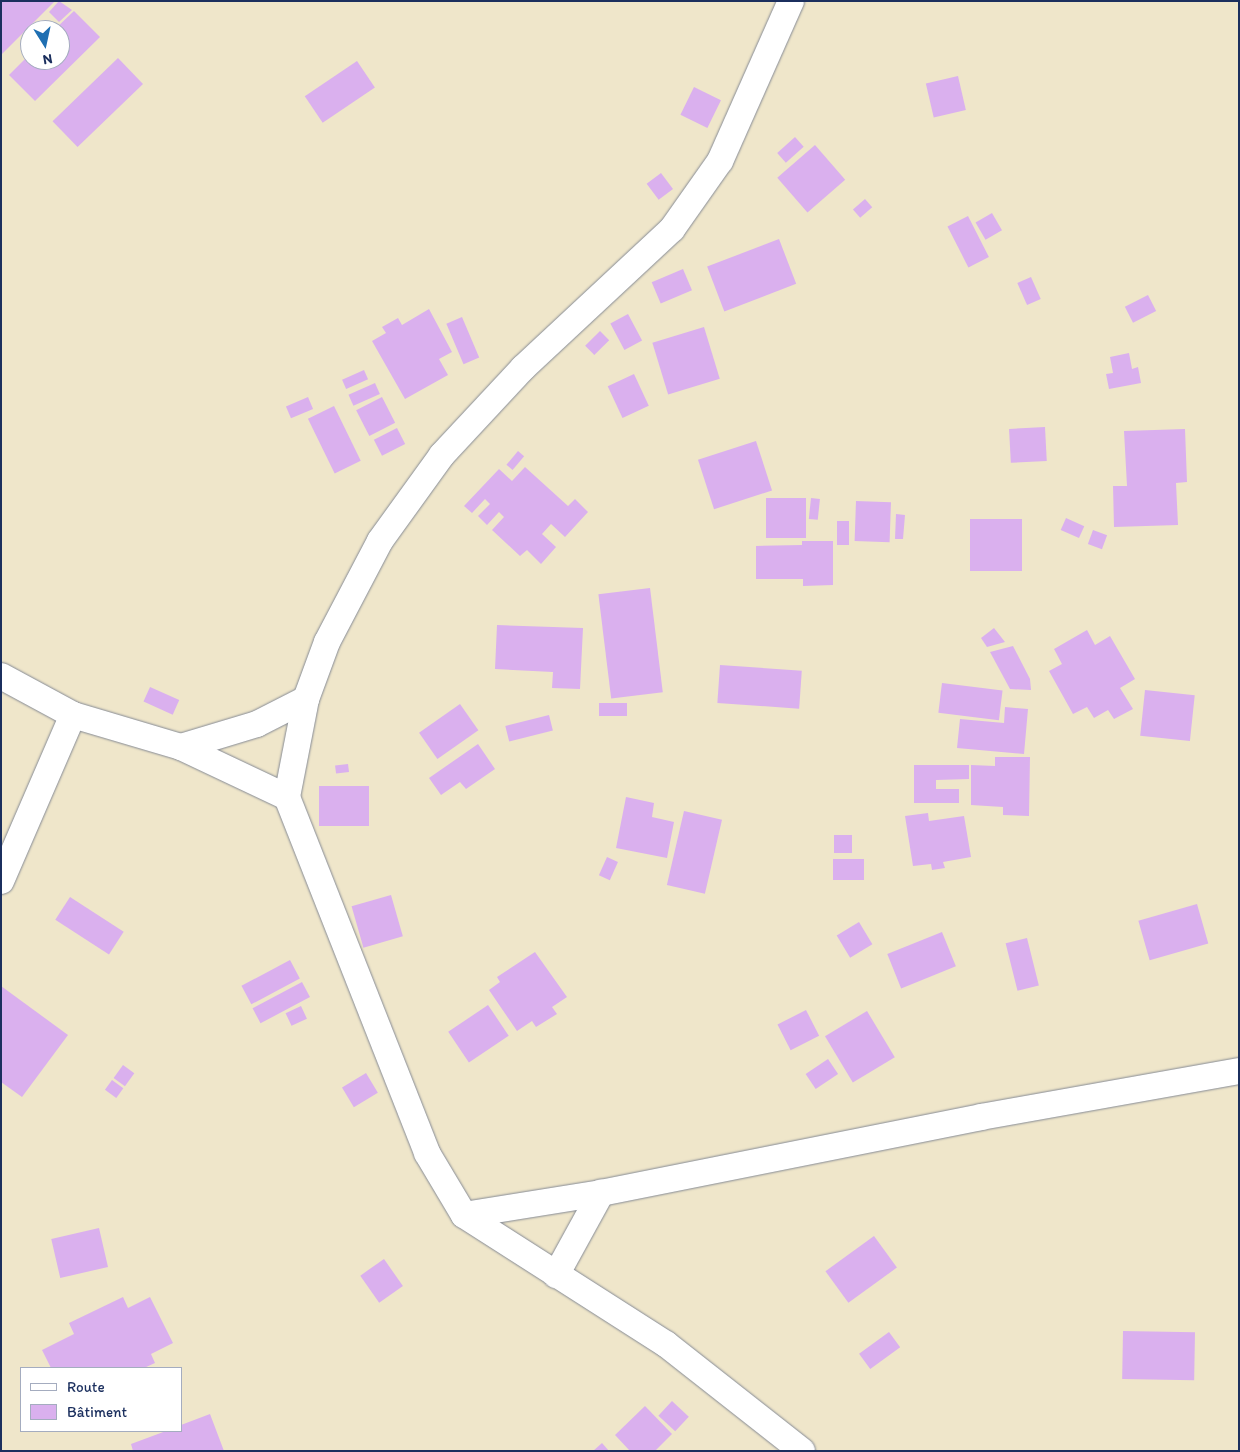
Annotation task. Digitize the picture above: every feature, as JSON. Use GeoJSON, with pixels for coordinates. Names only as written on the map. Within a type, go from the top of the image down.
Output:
{"type":"FeatureCollection","features":[{"type":"Feature","properties":{"kind":"street"},"geometry":{"type":"LineString","coordinates":[[791,1],[720,161],[672,229],[523,368],[442,455],[380,541],[327,642],[306,699],[287,797],[427,1153],[464,1215],[666,1344],[802,1451]]}},
{"type":"Feature","properties":{"kind":"street"},"geometry":{"type":"LineString","coordinates":[[1,676],[73,715],[180,746],[287,797]]}},
{"type":"Feature","properties":{"kind":"street"},"geometry":{"type":"LineString","coordinates":[[180,746],[257,724],[306,699]]}},
{"type":"Feature","properties":{"kind":"street"},"geometry":{"type":"LineString","coordinates":[[1,881],[73,715]]}},
{"type":"Feature","properties":{"kind":"street"},"geometry":{"type":"LineString","coordinates":[[464,1215],[601,1194],[981,1117],[1239,1071]]}},
{"type":"Feature","properties":{"kind":"street"},"geometry":{"type":"LineString","coordinates":[[556,1275],[601,1194]]}},
{"type":"Feature","properties":{"kind":"building"},"geometry":{"type":"Polygon","coordinates":[[[3,1],[55,1],[36,20],[20,20],[20,36],[1,55],[1,3],[3,1]]]}},
{"type":"Feature","properties":{"kind":"building"},"geometry":{"type":"Polygon","coordinates":[[[59,1],[72,10],[61,20],[57,20],[49,12],[59,1]]]}},
{"type":"Feature","properties":{"kind":"building"},"geometry":{"type":"Polygon","coordinates":[[[74,11],[100,37],[70,67],[70,20],[65,20],[74,11]]]}},
{"type":"Feature","properties":{"kind":"building"},"geometry":{"type":"Polygon","coordinates":[[[118,58],[143,84],[78,147],[53,121],[118,58]]]}},
{"type":"Feature","properties":{"kind":"building"},"geometry":{"type":"Polygon","coordinates":[[[357,61],[375,88],[323,123],[305,96],[357,61]]]}},
{"type":"Feature","properties":{"kind":"building"},"geometry":{"type":"Polygon","coordinates":[[[20,64],[20,70],[66,70],[35,101],[9,75],[20,64]]]}},
{"type":"Feature","properties":{"kind":"building"},"geometry":{"type":"Polygon","coordinates":[[[958,76],[966,110],[934,118],[926,83],[958,76]]]}},
{"type":"Feature","properties":{"kind":"building"},"geometry":{"type":"Polygon","coordinates":[[[694,87],[721,100],[707,128],[680,115],[694,87]]]}},
{"type":"Feature","properties":{"kind":"building"},"geometry":{"type":"Polygon","coordinates":[[[795,137],[804,147],[786,163],[777,153],[795,137]]]}},
{"type":"Feature","properties":{"kind":"building"},"geometry":{"type":"Polygon","coordinates":[[[815,145],[845,180],[807,213],[777,178],[815,145]]]}},
{"type":"Feature","properties":{"kind":"building"},"geometry":{"type":"Polygon","coordinates":[[[661,173],[673,189],[659,200],[647,184],[661,173]]]}},
{"type":"Feature","properties":{"kind":"building"},"geometry":{"type":"Polygon","coordinates":[[[865,199],[872,207],[860,218],[853,209],[865,199]]]}},
{"type":"Feature","properties":{"kind":"building"},"geometry":{"type":"Polygon","coordinates":[[[992,213],[1002,230],[986,240],[976,222],[992,213]]]}},
{"type":"Feature","properties":{"kind":"building"},"geometry":{"type":"Polygon","coordinates":[[[968,216],[989,257],[968,267],[948,226],[968,216]]]}},
{"type":"Feature","properties":{"kind":"building"},"geometry":{"type":"Polygon","coordinates":[[[779,239],[796,284],[724,311],[707,267],[779,239]]]}},
{"type":"Feature","properties":{"kind":"building"},"geometry":{"type":"Polygon","coordinates":[[[683,269],[692,290],[661,303],[652,282],[683,269]]]}},
{"type":"Feature","properties":{"kind":"building"},"geometry":{"type":"Polygon","coordinates":[[[1031,277],[1041,299],[1027,305],[1017,283],[1031,277]]]}},
{"type":"Feature","properties":{"kind":"building"},"geometry":{"type":"Polygon","coordinates":[[[1148,295],[1156,311],[1133,323],[1125,307],[1148,295]]]}},
{"type":"Feature","properties":{"kind":"building"},"geometry":{"type":"Polygon","coordinates":[[[429,309],[452,352],[439,359],[448,375],[405,399],[372,341],[386,333],[382,327],[398,318],[402,325],[429,309]]]}},
{"type":"Feature","properties":{"kind":"building"},"geometry":{"type":"Polygon","coordinates":[[[628,314],[642,340],[624,350],[610,323],[628,314]]]}},
{"type":"Feature","properties":{"kind":"building"},"geometry":{"type":"Polygon","coordinates":[[[462,317],[479,358],[464,364],[446,324],[462,317]]]}},
{"type":"Feature","properties":{"kind":"building"},"geometry":{"type":"Polygon","coordinates":[[[704,327],[720,379],[668,394],[652,343],[704,327]]]}},
{"type":"Feature","properties":{"kind":"building"},"geometry":{"type":"Polygon","coordinates":[[[600,331],[609,340],[594,355],[585,346],[600,331]]]}},
{"type":"Feature","properties":{"kind":"building"},"geometry":{"type":"Polygon","coordinates":[[[1129,353],[1132,369],[1138,367],[1141,383],[1109,389],[1106,374],[1113,373],[1110,357],[1129,353]]]}},
{"type":"Feature","properties":{"kind":"building"},"geometry":{"type":"Polygon","coordinates":[[[364,370],[368,379],[346,389],[342,380],[364,370]]]}},
{"type":"Feature","properties":{"kind":"building"},"geometry":{"type":"Polygon","coordinates":[[[634,374],[649,406],[623,418],[608,386],[634,374]]]}},
{"type":"Feature","properties":{"kind":"building"},"geometry":{"type":"Polygon","coordinates":[[[375,383],[380,394],[353,406],[349,395],[375,383]]]}},
{"type":"Feature","properties":{"kind":"building"},"geometry":{"type":"Polygon","coordinates":[[[308,397],[313,409],[291,418],[286,406],[308,397]]]}},
{"type":"Feature","properties":{"kind":"building"},"geometry":{"type":"Polygon","coordinates":[[[382,397],[395,423],[369,436],[356,410],[382,397]]]}},
{"type":"Feature","properties":{"kind":"building"},"geometry":{"type":"Polygon","coordinates":[[[334,406],[361,461],[335,474],[308,419],[334,406]]]}},
{"type":"Feature","properties":{"kind":"building"},"geometry":{"type":"Polygon","coordinates":[[[1045,427],[1047,461],[1011,463],[1009,429],[1045,427]]]}},
{"type":"Feature","properties":{"kind":"building"},"geometry":{"type":"Polygon","coordinates":[[[397,428],[405,444],[382,456],[374,440],[397,428]]]}},
{"type":"Feature","properties":{"kind":"building"},"geometry":{"type":"Polygon","coordinates":[[[1185,429],[1187,482],[1176,483],[1178,525],[1114,527],[1113,486],[1127,486],[1124,431],[1185,429]]]}},
{"type":"Feature","properties":{"kind":"building"},"geometry":{"type":"Polygon","coordinates":[[[756,441],[772,490],[714,509],[698,460],[756,441]]]}},
{"type":"Feature","properties":{"kind":"building"},"geometry":{"type":"Polygon","coordinates":[[[518,451],[524,456],[513,470],[506,465],[518,451]]]}},
{"type":"Feature","properties":{"kind":"building"},"geometry":{"type":"Polygon","coordinates":[[[525,467],[568,506],[575,499],[588,512],[565,537],[551,524],[542,534],[556,547],[541,564],[527,550],[520,556],[492,530],[504,517],[499,512],[487,525],[478,516],[490,504],[485,499],[472,513],[464,506],[499,469],[512,481],[525,467]]]}},
{"type":"Feature","properties":{"kind":"building"},"geometry":{"type":"Polygon","coordinates":[[[766,498],[806,498],[806,538],[766,538],[766,498]]]}},
{"type":"Feature","properties":{"kind":"building"},"geometry":{"type":"Polygon","coordinates":[[[811,498],[820,499],[818,520],[809,519],[811,498]]]}},
{"type":"Feature","properties":{"kind":"building"},"geometry":{"type":"Polygon","coordinates":[[[856,501],[891,502],[890,542],[855,541],[856,501]]]}},
{"type":"Feature","properties":{"kind":"building"},"geometry":{"type":"Polygon","coordinates":[[[896,514],[905,515],[903,539],[895,539],[896,514]]]}},
{"type":"Feature","properties":{"kind":"building"},"geometry":{"type":"Polygon","coordinates":[[[1066,518],[1084,526],[1079,538],[1061,530],[1066,518]]]}},
{"type":"Feature","properties":{"kind":"building"},"geometry":{"type":"Polygon","coordinates":[[[970,519],[1022,519],[1022,571],[970,571],[970,519]]]}},
{"type":"Feature","properties":{"kind":"building"},"geometry":{"type":"Polygon","coordinates":[[[837,521],[849,521],[849,545],[837,545],[837,521]]]}},
{"type":"Feature","properties":{"kind":"building"},"geometry":{"type":"Polygon","coordinates":[[[1093,530],[1107,535],[1102,549],[1088,544],[1093,530]]]}},
{"type":"Feature","properties":{"kind":"building"},"geometry":{"type":"Polygon","coordinates":[[[802,541],[833,541],[833,585],[803,586],[803,579],[756,579],[756,546],[802,545],[802,541]]]}},
{"type":"Feature","properties":{"kind":"building"},"geometry":{"type":"Polygon","coordinates":[[[650,588],[663,692],[611,699],[598,594],[650,588]]]}},
{"type":"Feature","properties":{"kind":"building"},"geometry":{"type":"Polygon","coordinates":[[[497,625],[583,628],[580,689],[552,688],[553,672],[495,669],[497,625]]]}},
{"type":"Feature","properties":{"kind":"building"},"geometry":{"type":"Polygon","coordinates":[[[994,628],[1005,642],[987,647],[981,638],[994,628]]]}},
{"type":"Feature","properties":{"kind":"building"},"geometry":{"type":"Polygon","coordinates":[[[1087,630],[1095,645],[1110,636],[1135,679],[1120,688],[1133,709],[1114,719],[1108,710],[1094,718],[1087,707],[1073,714],[1049,671],[1062,664],[1054,649],[1087,630]]]}},
{"type":"Feature","properties":{"kind":"building"},"geometry":{"type":"Polygon","coordinates":[[[1013,646],[1030,679],[1031,690],[1010,689],[990,652],[1013,646]]]}},
{"type":"Feature","properties":{"kind":"building"},"geometry":{"type":"Polygon","coordinates":[[[720,665],[802,671],[799,709],[717,703],[720,665]]]}},
{"type":"Feature","properties":{"kind":"building"},"geometry":{"type":"Polygon","coordinates":[[[942,683],[1003,690],[999,720],[938,713],[942,683]]]}},
{"type":"Feature","properties":{"kind":"building"},"geometry":{"type":"Polygon","coordinates":[[[150,687],[179,700],[173,715],[143,702],[150,687]]]}},
{"type":"Feature","properties":{"kind":"building"},"geometry":{"type":"Polygon","coordinates":[[[1145,690],[1195,695],[1190,741],[1140,736],[1145,690]]]}},
{"type":"Feature","properties":{"kind":"building"},"geometry":{"type":"Polygon","coordinates":[[[599,703],[627,703],[627,716],[599,716],[599,703]]]}},
{"type":"Feature","properties":{"kind":"building"},"geometry":{"type":"Polygon","coordinates":[[[460,704],[478,730],[437,759],[419,733],[460,704]]]}},
{"type":"Feature","properties":{"kind":"building"},"geometry":{"type":"Polygon","coordinates":[[[1005,707],[1028,709],[1024,754],[957,748],[960,719],[1004,723],[1005,707]]]}},
{"type":"Feature","properties":{"kind":"building"},"geometry":{"type":"Polygon","coordinates":[[[549,715],[553,731],[509,741],[505,726],[549,715]]]}},
{"type":"Feature","properties":{"kind":"building"},"geometry":{"type":"Polygon","coordinates":[[[478,744],[495,769],[466,789],[460,782],[441,795],[429,778],[478,744]]]}},
{"type":"Feature","properties":{"kind":"building"},"geometry":{"type":"Polygon","coordinates":[[[995,757],[1030,757],[1029,816],[1003,815],[1003,807],[971,805],[971,765],[995,766],[995,757]]]}},
{"type":"Feature","properties":{"kind":"building"},"geometry":{"type":"Polygon","coordinates":[[[348,764],[349,772],[336,774],[335,766],[348,764]]]}},
{"type":"Feature","properties":{"kind":"building"},"geometry":{"type":"Polygon","coordinates":[[[914,765],[969,765],[969,779],[936,780],[936,789],[959,789],[959,803],[914,803],[914,765]]]}},
{"type":"Feature","properties":{"kind":"building"},"geometry":{"type":"Polygon","coordinates":[[[319,786],[369,786],[369,826],[319,826],[319,786]]]}},
{"type":"Feature","properties":{"kind":"building"},"geometry":{"type":"Polygon","coordinates":[[[626,797],[654,803],[652,817],[674,822],[667,858],[616,848],[626,797]]]}},
{"type":"Feature","properties":{"kind":"building"},"geometry":{"type":"Polygon","coordinates":[[[684,811],[722,820],[705,894],[667,885],[684,811]]]}},
{"type":"Feature","properties":{"kind":"building"},"geometry":{"type":"Polygon","coordinates":[[[928,813],[929,821],[964,816],[971,857],[943,862],[945,868],[932,870],[931,864],[913,866],[905,816],[928,813]]]}},
{"type":"Feature","properties":{"kind":"building"},"geometry":{"type":"Polygon","coordinates":[[[834,835],[852,835],[852,853],[834,853],[834,835]]]}},
{"type":"Feature","properties":{"kind":"building"},"geometry":{"type":"Polygon","coordinates":[[[607,857],[618,862],[610,880],[599,875],[607,857]]]}},
{"type":"Feature","properties":{"kind":"building"},"geometry":{"type":"Polygon","coordinates":[[[833,859],[864,859],[864,880],[833,880],[833,859]]]}},
{"type":"Feature","properties":{"kind":"building"},"geometry":{"type":"Polygon","coordinates":[[[391,895],[403,936],[363,948],[352,906],[391,895]]]}},
{"type":"Feature","properties":{"kind":"building"},"geometry":{"type":"Polygon","coordinates":[[[70,897],[124,932],[109,955],[55,920],[70,897]]]}},
{"type":"Feature","properties":{"kind":"building"},"geometry":{"type":"Polygon","coordinates":[[[1197,904],[1208,943],[1150,960],[1138,921],[1197,904]]]}},
{"type":"Feature","properties":{"kind":"building"},"geometry":{"type":"Polygon","coordinates":[[[859,922],[872,944],[850,958],[837,935],[859,922]]]}},
{"type":"Feature","properties":{"kind":"building"},"geometry":{"type":"Polygon","coordinates":[[[942,932],[956,966],[901,988],[887,954],[942,932]]]}},
{"type":"Feature","properties":{"kind":"building"},"geometry":{"type":"Polygon","coordinates":[[[1027,938],[1039,986],[1018,991],[1006,943],[1027,938]]]}},
{"type":"Feature","properties":{"kind":"building"},"geometry":{"type":"Polygon","coordinates":[[[535,952],[567,997],[552,1007],[557,1014],[536,1027],[532,1021],[517,1031],[489,990],[500,982],[497,977],[535,952]]]}},
{"type":"Feature","properties":{"kind":"building"},"geometry":{"type":"Polygon","coordinates":[[[290,960],[300,979],[251,1004],[241,986],[290,960]]]}},
{"type":"Feature","properties":{"kind":"building"},"geometry":{"type":"Polygon","coordinates":[[[302,982],[310,997],[261,1023],[253,1008],[302,982]]]}},
{"type":"Feature","properties":{"kind":"building"},"geometry":{"type":"Polygon","coordinates":[[[1,986],[68,1035],[22,1097],[1,1082],[1,986]]]}},
{"type":"Feature","properties":{"kind":"building"},"geometry":{"type":"Polygon","coordinates":[[[488,1005],[509,1036],[469,1063],[448,1032],[488,1005]]]}},
{"type":"Feature","properties":{"kind":"building"},"geometry":{"type":"Polygon","coordinates":[[[301,1006],[307,1019],[292,1026],[286,1013],[301,1006]]]}},
{"type":"Feature","properties":{"kind":"building"},"geometry":{"type":"Polygon","coordinates":[[[806,1010],[819,1036],[791,1050],[777,1025],[806,1010]]]}},
{"type":"Feature","properties":{"kind":"building"},"geometry":{"type":"Polygon","coordinates":[[[867,1011],[895,1057],[853,1083],[825,1036],[867,1011]]]}},
{"type":"Feature","properties":{"kind":"building"},"geometry":{"type":"Polygon","coordinates":[[[828,1059],[838,1074],[816,1089],[806,1074],[828,1059]]]}},
{"type":"Feature","properties":{"kind":"building"},"geometry":{"type":"Polygon","coordinates":[[[123,1065],[134,1073],[125,1086],[114,1078],[123,1065]]]}},
{"type":"Feature","properties":{"kind":"building"},"geometry":{"type":"Polygon","coordinates":[[[366,1073],[378,1093],[354,1107],[342,1087],[366,1073]]]}},
{"type":"Feature","properties":{"kind":"building"},"geometry":{"type":"Polygon","coordinates":[[[112,1080],[123,1088],[116,1098],[105,1090],[112,1080]]]}},
{"type":"Feature","properties":{"kind":"building"},"geometry":{"type":"Polygon","coordinates":[[[99,1228],[108,1267],[60,1278],[51,1239],[99,1228]]]}},
{"type":"Feature","properties":{"kind":"building"},"geometry":{"type":"Polygon","coordinates":[[[874,1236],[897,1268],[848,1303],[825,1271],[874,1236]]]}},
{"type":"Feature","properties":{"kind":"building"},"geometry":{"type":"Polygon","coordinates":[[[384,1259],[403,1286],[379,1303],[360,1276],[384,1259]]]}},
{"type":"Feature","properties":{"kind":"building"},"geometry":{"type":"Polygon","coordinates":[[[123,1297],[128,1308],[150,1297],[173,1343],[151,1354],[155,1363],[146,1367],[50,1367],[42,1350],[74,1334],[69,1323],[123,1297]]]}},
{"type":"Feature","properties":{"kind":"building"},"geometry":{"type":"Polygon","coordinates":[[[1123,1331],[1195,1332],[1194,1380],[1122,1379],[1123,1331]]]}},
{"type":"Feature","properties":{"kind":"building"},"geometry":{"type":"Polygon","coordinates":[[[889,1332],[900,1347],[870,1369],[859,1354],[889,1332]]]}},
{"type":"Feature","properties":{"kind":"building"},"geometry":{"type":"Polygon","coordinates":[[[672,1401],[689,1417],[675,1431],[658,1416],[672,1401]]]}},
{"type":"Feature","properties":{"kind":"building"},"geometry":{"type":"Polygon","coordinates":[[[645,1406],[672,1434],[655,1451],[630,1451],[615,1435],[645,1406]]]}},
{"type":"Feature","properties":{"kind":"building"},"geometry":{"type":"Polygon","coordinates":[[[210,1414],[224,1451],[133,1451],[131,1444],[163,1432],[182,1432],[182,1425],[210,1414]]]}},
{"type":"Feature","properties":{"kind":"building"},"geometry":{"type":"Polygon","coordinates":[[[602,1443],[609,1451],[593,1451],[602,1443]]]}}]}
